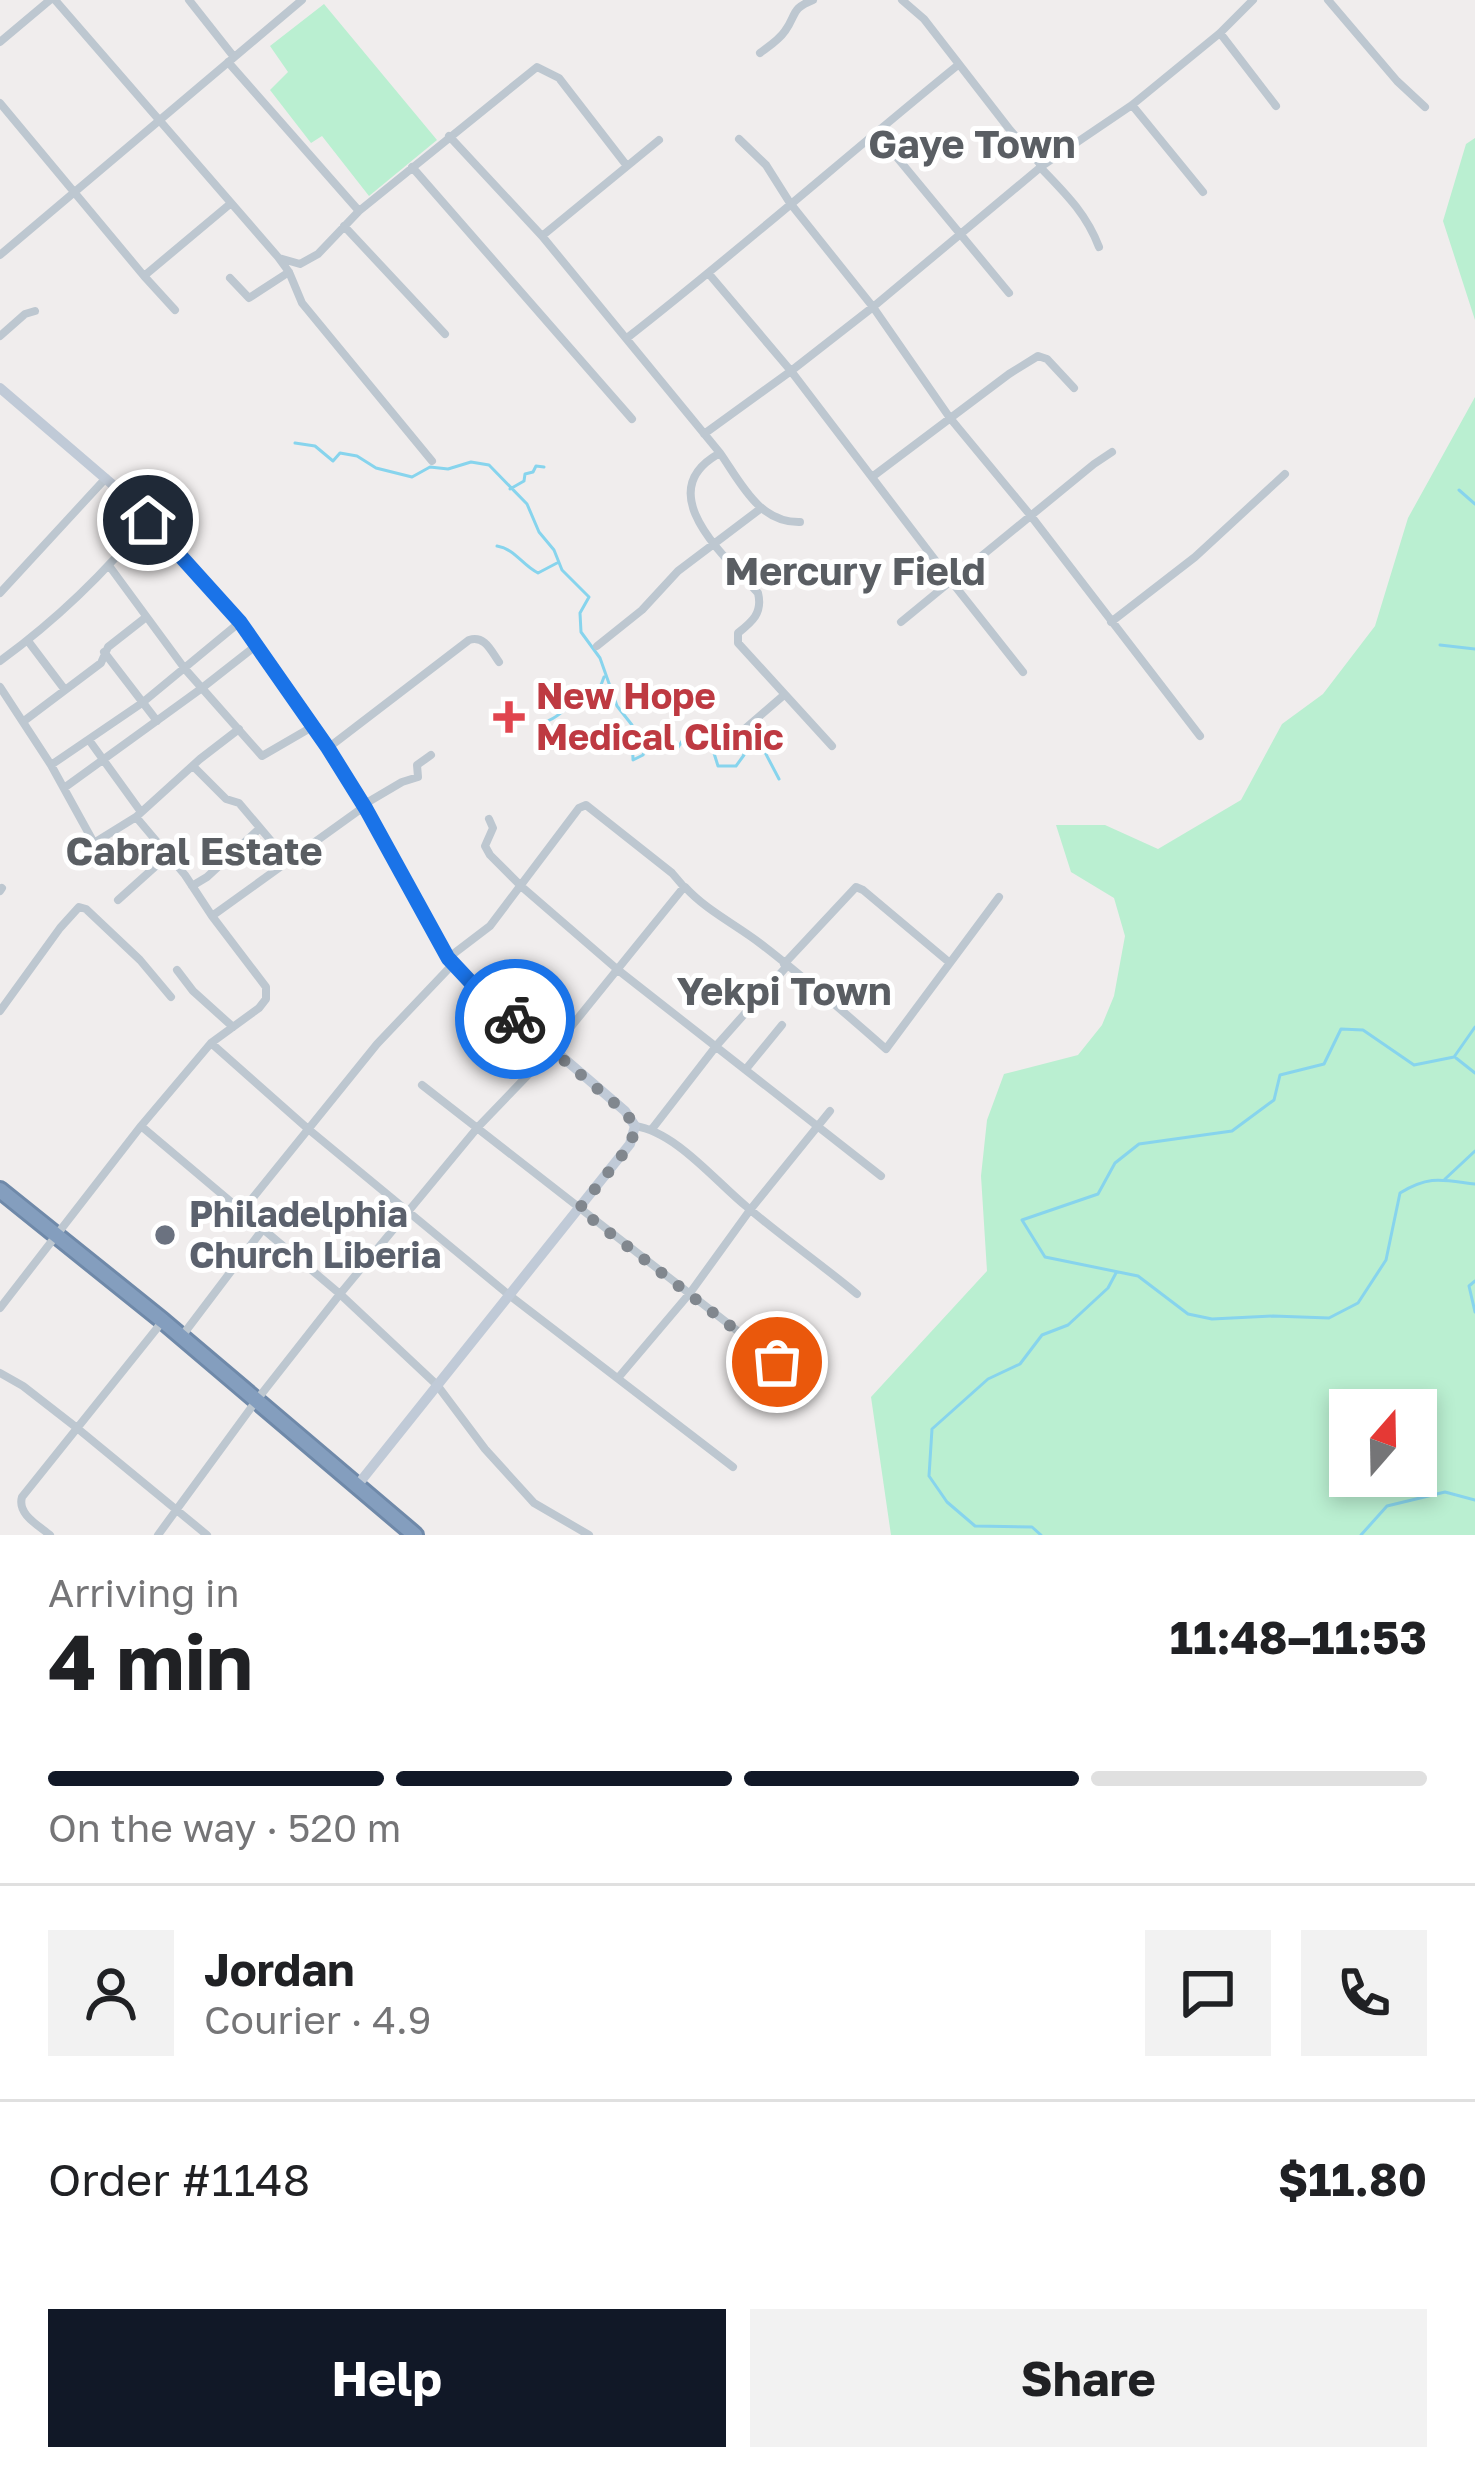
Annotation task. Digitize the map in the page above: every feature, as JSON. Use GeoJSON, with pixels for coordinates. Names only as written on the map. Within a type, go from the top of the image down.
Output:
{"type":"FeatureCollection","features":[{"type":"Feature","properties":{"kind":"highway"},"geometry":{"type":"LineString","coordinates":[[0,1190],[416,1535]]}},
{"type":"Feature","properties":{"kind":"street"},"geometry":{"type":"LineString","coordinates":[[0,42],[52,0],[278,257],[302,303],[432,461]]}},
{"type":"Feature","properties":{"kind":"street"},"geometry":{"type":"LineString","coordinates":[[189,0],[231,59],[358,212]]}},
{"type":"Feature","properties":{"kind":"street"},"geometry":{"type":"LineString","coordinates":[[0,256],[302,0]]}},
{"type":"Feature","properties":{"kind":"street"},"geometry":{"type":"LineString","coordinates":[[760,53],[782,36],[803,3],[813,0]]}},
{"type":"Feature","properties":{"kind":"street"},"geometry":{"type":"LineString","coordinates":[[902,0],[924,19],[1010,130],[1079,206],[1099,247]]}},
{"type":"Feature","properties":{"kind":"street"},"geometry":{"type":"LineString","coordinates":[[704,434],[872,307],[1041,166],[1132,105],[1253,0]]}},
{"type":"Feature","properties":{"kind":"street"},"geometry":{"type":"LineString","coordinates":[[1328,0],[1425,107]]}},
{"type":"Feature","properties":{"kind":"street"},"geometry":{"type":"LineString","coordinates":[[1220,33],[1276,106]]}},
{"type":"Feature","properties":{"kind":"street"},"geometry":{"type":"LineString","coordinates":[[626,338],[958,65]]}},
{"type":"Feature","properties":{"kind":"street"},"geometry":{"type":"LineString","coordinates":[[278,257],[300,264],[319,254],[358,212],[537,67],[559,78],[627,166]]}},
{"type":"Feature","properties":{"kind":"street"},"geometry":{"type":"LineString","coordinates":[[0,103],[175,310]]}},
{"type":"Feature","properties":{"kind":"street"},"geometry":{"type":"LineString","coordinates":[[1132,105],[1203,192]]}},
{"type":"Feature","properties":{"kind":"street"},"geometry":{"type":"LineString","coordinates":[[876,132],[1009,292]]}},
{"type":"Feature","properties":{"kind":"street"},"geometry":{"type":"LineString","coordinates":[[449,136],[542,236],[720,453],[760,509],[784,522],[800,522]]}},
{"type":"Feature","properties":{"kind":"street"},"geometry":{"type":"LineString","coordinates":[[739,139],[766,165],[950,418],[1200,736]]}},
{"type":"Feature","properties":{"kind":"street"},"geometry":{"type":"LineString","coordinates":[[542,236],[659,140]]}},
{"type":"Feature","properties":{"kind":"street"},"geometry":{"type":"LineString","coordinates":[[412,166],[632,419]]}},
{"type":"Feature","properties":{"kind":"street"},"geometry":{"type":"LineString","coordinates":[[144,276],[230,204]]}},
{"type":"Feature","properties":{"kind":"street"},"geometry":{"type":"LineString","coordinates":[[344,226],[445,334]]}},
{"type":"Feature","properties":{"kind":"street"},"geometry":{"type":"LineString","coordinates":[[230,278],[249,298],[289,272]]}},
{"type":"Feature","properties":{"kind":"street"},"geometry":{"type":"LineString","coordinates":[[709,274],[791,371],[1023,673]]}},
{"type":"Feature","properties":{"kind":"street"},"geometry":{"type":"LineString","coordinates":[[0,335],[34,311]]}},
{"type":"Feature","properties":{"kind":"street"},"geometry":{"type":"LineString","coordinates":[[872,477],[1038,356],[1047,359],[1074,388]]}},
{"type":"Feature","properties":{"kind":"street"},"geometry":{"type":"LineString","coordinates":[[0,388],[106,478],[240,622],[365,807],[450,961],[478,990],[625,1112],[635,1126],[652,1129],[675,1144],[856,1294]]}},
{"type":"Feature","properties":{"kind":"street"},"geometry":{"type":"LineString","coordinates":[[901,622],[1112,452]]}},
{"type":"Feature","properties":{"kind":"street"},"geometry":{"type":"LineString","coordinates":[[720,453],[696,472],[689,503],[715,544],[758,593],[758,615],[738,633],[738,643],[832,746]]}},
{"type":"Feature","properties":{"kind":"street"},"geometry":{"type":"LineString","coordinates":[[1111,622],[1195,557],[1285,474]]}},
{"type":"Feature","properties":{"kind":"street"},"geometry":{"type":"LineString","coordinates":[[0,593],[106,478]]}},
{"type":"Feature","properties":{"kind":"street"},"geometry":{"type":"LineString","coordinates":[[597,646],[678,571],[760,509]]}},
{"type":"Feature","properties":{"kind":"street"},"geometry":{"type":"LineString","coordinates":[[0,661],[110,567],[148,520]]}},
{"type":"Feature","properties":{"kind":"street"},"geometry":{"type":"LineString","coordinates":[[110,567],[184,669],[262,757],[311,727]]}},
{"type":"Feature","properties":{"kind":"street"},"geometry":{"type":"LineString","coordinates":[[24,721],[100,663],[104,652],[145,617]]}},
{"type":"Feature","properties":{"kind":"street"},"geometry":{"type":"LineString","coordinates":[[51,765],[142,703],[240,622]]}},
{"type":"Feature","properties":{"kind":"street"},"geometry":{"type":"LineString","coordinates":[[28,640],[65,690]]}},
{"type":"Feature","properties":{"kind":"street"},"geometry":{"type":"LineString","coordinates":[[328,748],[469,640],[482,640],[499,662]]}},
{"type":"Feature","properties":{"kind":"street"},"geometry":{"type":"LineString","coordinates":[[64,788],[256,644]]}},
{"type":"Feature","properties":{"kind":"street"},"geometry":{"type":"LineString","coordinates":[[104,652],[157,721]]}},
{"type":"Feature","properties":{"kind":"street"},"geometry":{"type":"LineString","coordinates":[[0,687],[94,843],[138,815],[239,729]]}},
{"type":"Feature","properties":{"kind":"street"},"geometry":{"type":"LineString","coordinates":[[740,733],[784,695]]}},
{"type":"Feature","properties":{"kind":"street"},"geometry":{"type":"LineString","coordinates":[[0,1308],[211,1043],[266,999],[266,987],[167,856],[88,740]]}},
{"type":"Feature","properties":{"kind":"street"},"geometry":{"type":"LineString","coordinates":[[212,916],[358,811],[418,777],[417,765],[431,755]]}},
{"type":"Feature","properties":{"kind":"street"},"geometry":{"type":"LineString","coordinates":[[193,766],[226,800],[239,803],[288,861]]}},
{"type":"Feature","properties":{"kind":"street"},"geometry":{"type":"LineString","coordinates":[[243,1210],[377,1044],[450,961],[490,926],[579,808],[586,805],[672,873],[701,904],[760,943],[886,1048],[999,897]]}},
{"type":"Feature","properties":{"kind":"street"},"geometry":{"type":"LineString","coordinates":[[489,819],[493,828],[485,846],[522,887],[618,970],[881,1176]]}},
{"type":"Feature","properties":{"kind":"street"},"geometry":{"type":"LineString","coordinates":[[192,886],[259,829]]}},
{"type":"Feature","properties":{"kind":"street"},"geometry":{"type":"LineString","coordinates":[[118,900],[167,856]]}},
{"type":"Feature","properties":{"kind":"street"},"geometry":{"type":"LineString","coordinates":[[158,1535],[340,1294],[478,1127],[554,1049],[685,886]]}},
{"type":"Feature","properties":{"kind":"street"},"geometry":{"type":"LineString","coordinates":[[652,1129],[717,1045],[856,887],[950,963]]}},
{"type":"Feature","properties":{"kind":"street"},"geometry":{"type":"LineString","coordinates":[[0,1011],[79,907],[125,945],[171,998]]}},
{"type":"Feature","properties":{"kind":"street"},"geometry":{"type":"LineString","coordinates":[[177,970],[233,1028]]}},
{"type":"Feature","properties":{"kind":"street"},"geometry":{"type":"LineString","coordinates":[[746,1069],[782,1025]]}},
{"type":"Feature","properties":{"kind":"street"},"geometry":{"type":"LineString","coordinates":[[211,1043],[509,1295],[733,1466]]}},
{"type":"Feature","properties":{"kind":"street"},"geometry":{"type":"LineString","coordinates":[[422,1085],[803,1382]]}},
{"type":"Feature","properties":{"kind":"street"},"geometry":{"type":"LineString","coordinates":[[618,1378],[830,1111]]}},
{"type":"Feature","properties":{"kind":"street"},"geometry":{"type":"LineString","coordinates":[[141,1126],[340,1294],[437,1384],[485,1449],[534,1503],[589,1535]]}},
{"type":"Feature","properties":{"kind":"street"},"geometry":{"type":"LineString","coordinates":[[356,1487],[631,1144],[635,1126]]}},
{"type":"Feature","properties":{"kind":"street"},"geometry":{"type":"LineString","coordinates":[[182,1337],[263,1229]]}},
{"type":"Feature","properties":{"kind":"street"},"geometry":{"type":"LineString","coordinates":[[50,1535],[23,1512],[22,1497],[163,1321]]}},
{"type":"Feature","properties":{"kind":"street"},"geometry":{"type":"LineString","coordinates":[[0,1373],[77,1428],[207,1535]]}},
{"type":"Feature","properties":{"kind":"green space"},"geometry":{"type":"Polygon","coordinates":[[[324,4],[437,140],[369,196],[322,136],[311,143],[270,90],[288,72],[270,46],[324,4]]]}},
{"type":"Feature","properties":{"kind":"green space"},"geometry":{"type":"Polygon","coordinates":[[[1475,138],[1475,320],[1443,221],[1466,144],[1475,138]]]}},
{"type":"Feature","properties":{"kind":"green space"},"geometry":{"type":"Polygon","coordinates":[[[1475,397],[1475,1535],[891,1535],[871,1397],[987,1271],[981,1176],[987,1120],[1004,1074],[1078,1055],[1102,1025],[1114,996],[1125,936],[1114,898],[1071,872],[1056,825],[1105,825],[1158,849],[1241,800],[1282,724],[1323,694],[1375,626],[1408,518],[1475,397]]]}},
{"type":"Feature","properties":{"kind":"waterway"},"geometry":{"type":"LineString","coordinates":[[295,443],[315,446],[333,461],[340,453],[357,456],[376,468],[412,477],[430,467],[448,469],[471,462],[489,465],[527,504],[562,570],[589,597],[580,613],[581,632],[600,658],[617,706],[632,725],[633,760],[643,755],[653,736],[677,749],[684,738],[698,740],[713,750],[718,766],[736,766],[744,755],[739,741],[751,736],[758,739],[779,779]]}},
{"type":"Feature","properties":{"kind":"waterway"},"geometry":{"type":"LineString","coordinates":[[510,489],[536,466],[544,467]]}},
{"type":"Feature","properties":{"kind":"waterway"},"geometry":{"type":"LineString","coordinates":[[1459,490],[1475,504]]}},
{"type":"Feature","properties":{"kind":"waterway"},"geometry":{"type":"LineString","coordinates":[[497,546],[538,573],[557,563]]}},
{"type":"Feature","properties":{"kind":"waterway"},"geometry":{"type":"LineString","coordinates":[[1440,645],[1475,649]]}},
{"type":"Feature","properties":{"kind":"waterway"},"geometry":{"type":"LineString","coordinates":[[544,722],[580,704],[604,677]]}},
{"type":"Feature","properties":{"kind":"waterway"},"geometry":{"type":"LineString","coordinates":[[1475,1027],[1454,1057],[1414,1065],[1363,1030],[1341,1029],[1324,1064],[1280,1075],[1274,1100],[1232,1131],[1139,1144],[1115,1163],[1098,1194],[1022,1220],[1045,1257],[1138,1276],[1188,1314],[1212,1319],[1329,1318],[1358,1303],[1386,1260],[1400,1193],[1428,1181],[1475,1184]]}},
{"type":"Feature","properties":{"kind":"waterway"},"geometry":{"type":"LineString","coordinates":[[1456,1058],[1475,1073]]}},
{"type":"Feature","properties":{"kind":"waterway"},"geometry":{"type":"LineString","coordinates":[[1445,1179],[1475,1151]]}},
{"type":"Feature","properties":{"kind":"waterway"},"geometry":{"type":"LineString","coordinates":[[1041,1535],[1032,1527],[975,1526],[947,1502],[929,1476],[932,1429],[988,1379],[1020,1364],[1042,1335],[1068,1325],[1108,1288],[1116,1273]]}},
{"type":"Feature","properties":{"kind":"waterway"},"geometry":{"type":"LineString","coordinates":[[1475,1281],[1469,1286],[1475,1312]]}},
{"type":"Feature","properties":{"kind":"waterway"},"geometry":{"type":"LineString","coordinates":[[1361,1535],[1387,1506],[1445,1492],[1475,1500]]}},
{"type":"Feature","properties":{"kind":"way so far"},"geometry":{"type":"LineString","coordinates":[[515,1019],[625,1112],[635,1126],[631,1144],[579,1209],[777,1362]]}},
{"type":"Feature","properties":{"kind":"place","name":"New Hope Medical Clinic"},"geometry":{"type":"Point","coordinates":[509,717]}},
{"type":"Feature","properties":{"kind":"place","name":"Philadelphia Church Liberia"},"geometry":{"type":"Point","coordinates":[165,1235]}},
{"type":"Feature","properties":{"kind":"district","name":"Gaye Town"},"geometry":{"type":"Point","coordinates":[972,144]}},
{"type":"Feature","properties":{"kind":"district","name":"Mercury Field"},"geometry":{"type":"Point","coordinates":[855,571]}},
{"type":"Feature","properties":{"kind":"district","name":"Cabral Estate"},"geometry":{"type":"Point","coordinates":[194,851]}},
{"type":"Feature","properties":{"kind":"district","name":"Yekpi Town"},"geometry":{"type":"Point","coordinates":[784,991]}},
{"type":"Feature","properties":{"kind":"route"},"geometry":{"type":"LineString","coordinates":[[148,520],[240,622],[328,748],[448,958],[515,1019]]}}]}
